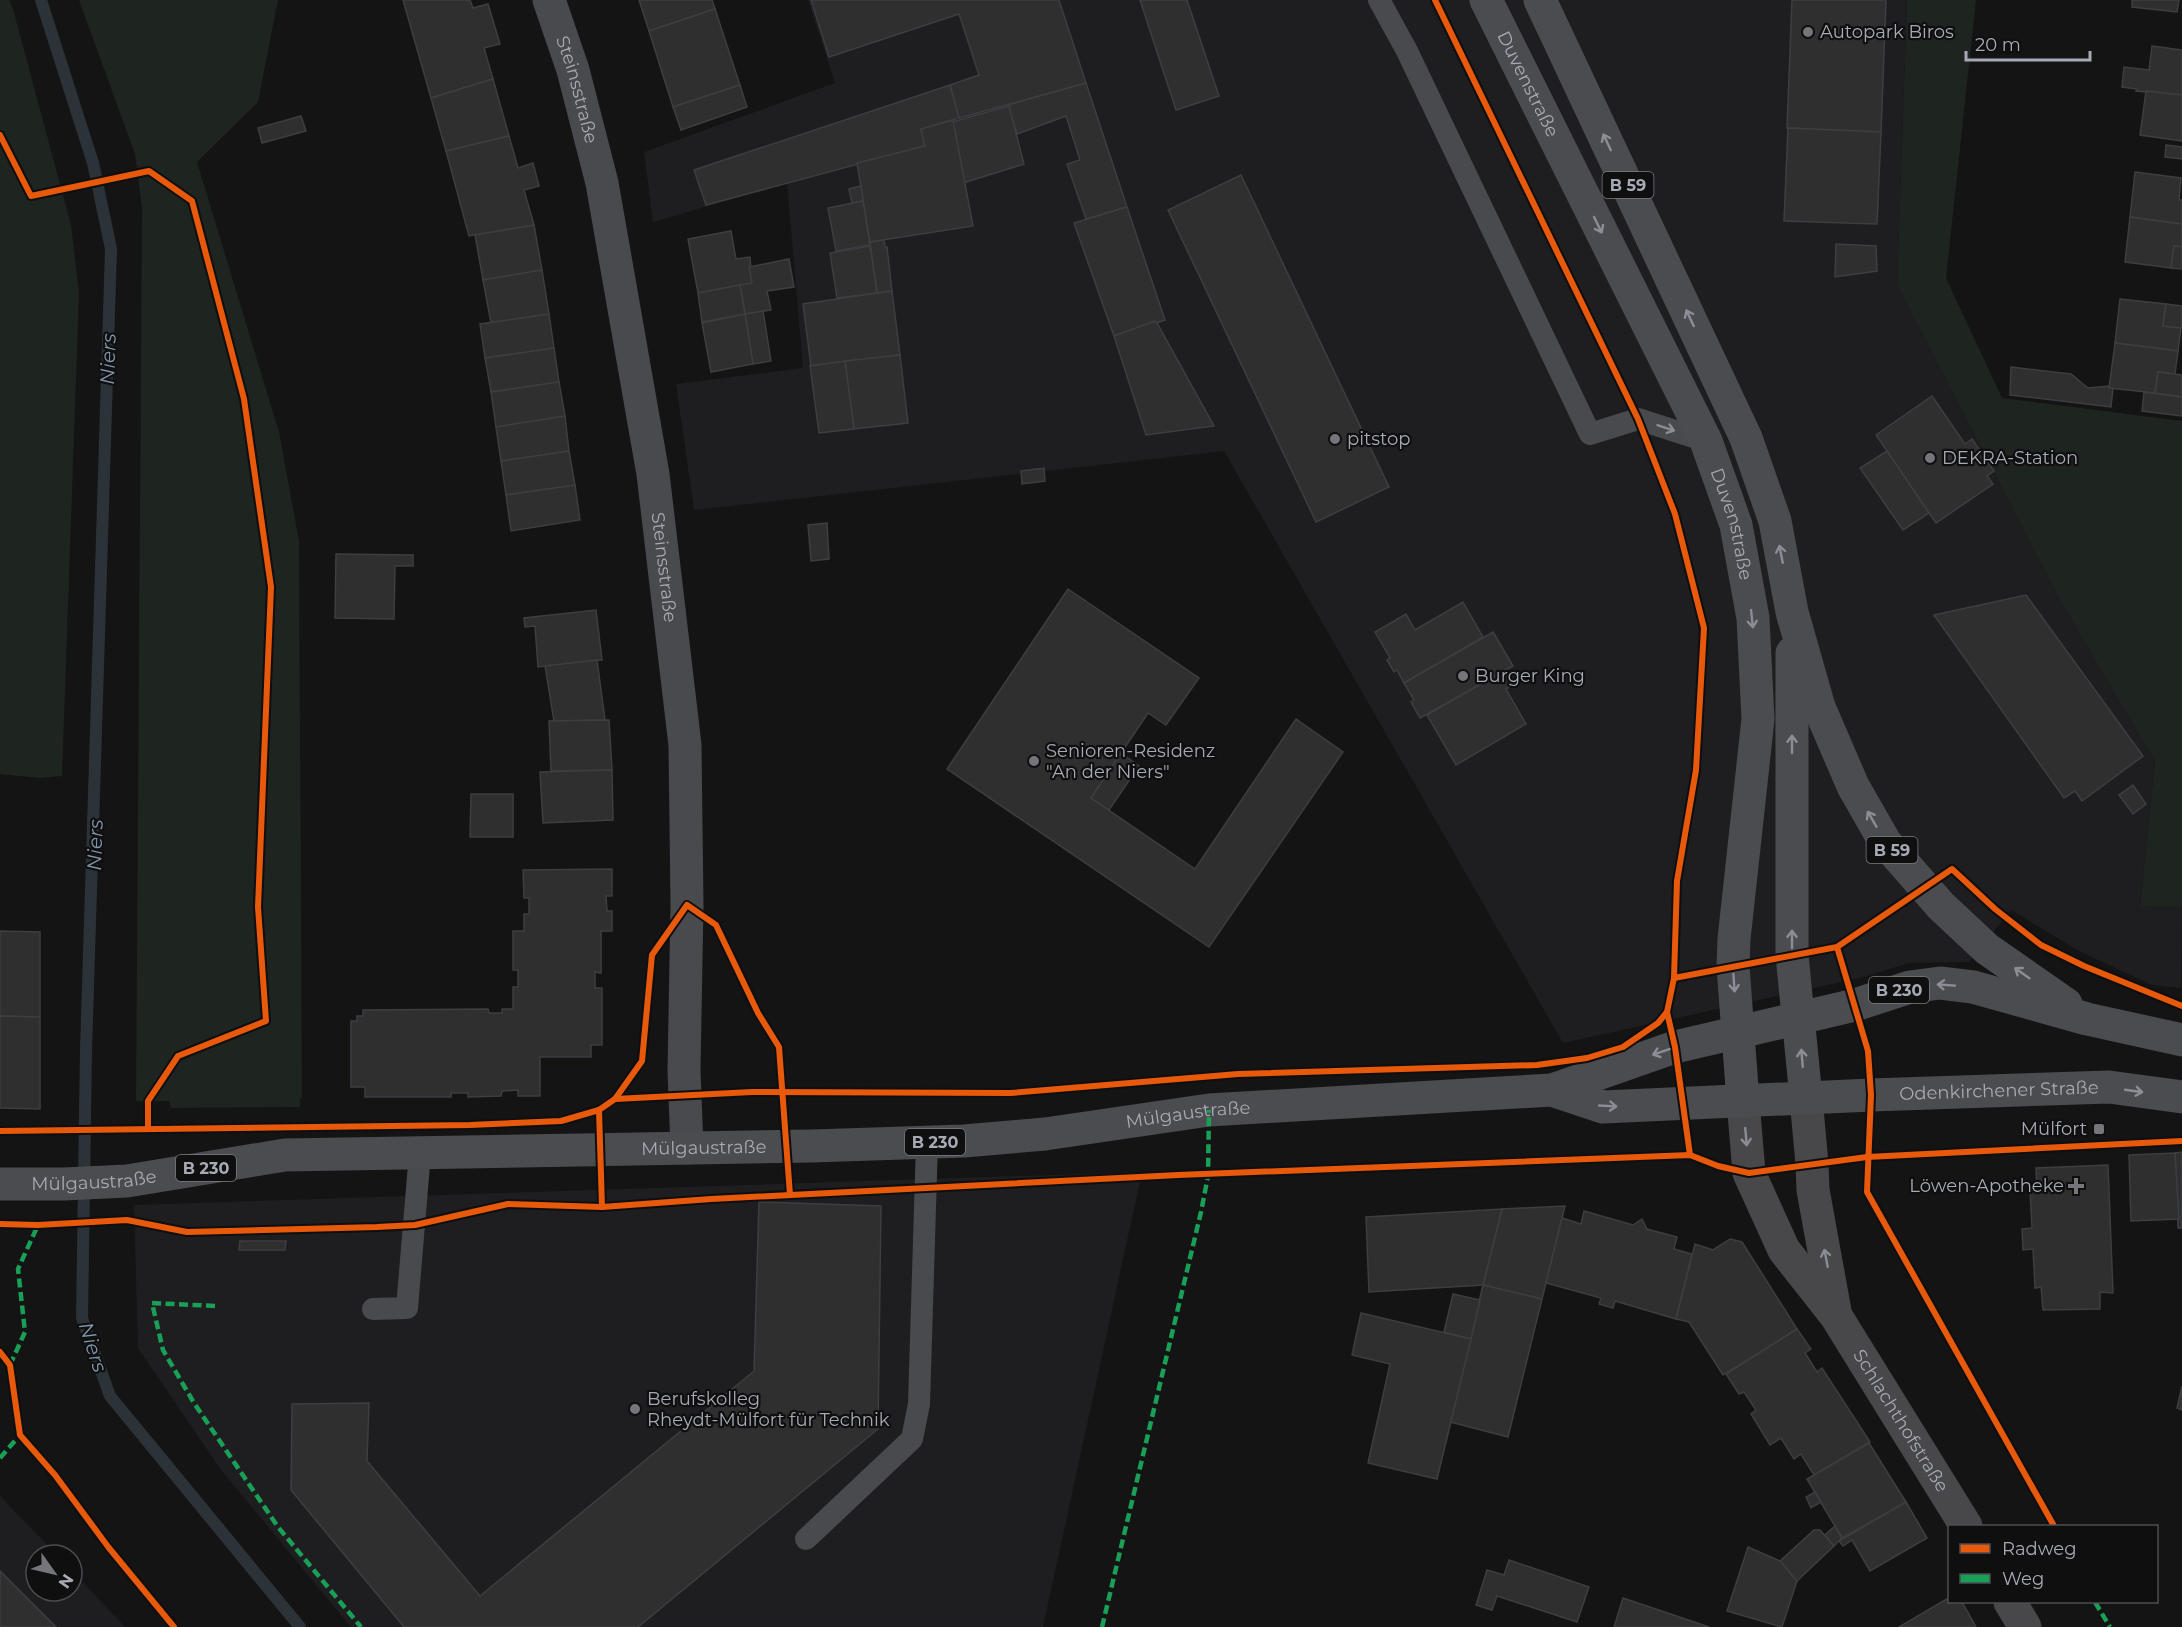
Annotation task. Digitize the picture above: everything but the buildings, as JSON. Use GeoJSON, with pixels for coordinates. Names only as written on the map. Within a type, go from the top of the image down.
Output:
{"type":"FeatureCollection","features":[{"type":"Feature","properties":{"kind":"main road","name":"Duvenstraße"},"geometry":{"type":"LineString","coordinates":[[1486,0],[1706,441],[1736,525],[1753,618],[1758,719],[1734,939],[1733,966],[1743,1101]]}},
{"type":"Feature","properties":{"kind":"main road","name":"B 59"},"geometry":{"type":"LineString","coordinates":[[1540,0],[1746,438],[1775,520],[1792,612],[1819,707],[1853,786],[1885,842],[1941,906],[1987,949],[2087,1019],[2182,1040]]}},
{"type":"Feature","properties":{"kind":"main road","name":"B 59"},"geometry":{"type":"LineString","coordinates":[[1792,612],[1792,955],[1806,1098]]}},
{"type":"Feature","properties":{"kind":"main road","name":"B 230"},"geometry":{"type":"LineString","coordinates":[[1798,1019],[1855,1005],[1910,987],[1940,983],[1973,987],[2087,1019]]}},
{"type":"Feature","properties":{"kind":"main road","name":"Mülgaustraße"},"geometry":{"type":"LineString","coordinates":[[0,1184],[127,1181],[285,1155],[927,1142],[1045,1134],[1209,1110],[1552,1090],[1675,1047],[1798,1019]]}},
{"type":"Feature","properties":{"kind":"main road","name":"Odenkirchener Straße"},"geometry":{"type":"LineString","coordinates":[[1743,1101],[2109,1087],[2182,1097]]}},
{"type":"Feature","properties":{"kind":"main road","name":"Mülgaustraße"},"geometry":{"type":"LineString","coordinates":[[1552,1090],[1603,1107],[1743,1101]]}},
{"type":"Feature","properties":{"kind":"main road","name":"Schlachthofstraße"},"geometry":{"type":"LineString","coordinates":[[1806,1098],[1813,1190],[1836,1316]]}},
{"type":"Feature","properties":{"kind":"main road","name":"Schlachthofstraße"},"geometry":{"type":"LineString","coordinates":[[1743,1101],[1749,1173],[1784,1250],[1836,1316],[1965,1525]]}},
{"type":"Feature","properties":{"kind":"main road"},"geometry":{"type":"LineString","coordinates":[[2011,1603],[2025,1627]]}},
{"type":"Feature","properties":{"kind":"street","name":"Steinsstraße"},"geometry":{"type":"LineString","coordinates":[[549,0],[573,70],[602,183],[653,474],[685,745],[687,905],[684,1070],[687,1148]]}},
{"type":"Feature","properties":{"kind":"lane"},"geometry":{"type":"LineString","coordinates":[[1379,0],[1407,51],[1590,434],[1638,419],[1706,441]]}},
{"type":"Feature","properties":{"kind":"lane"},"geometry":{"type":"LineString","coordinates":[[806,1539],[912,1439],[919,1404],[927,1142]]}},
{"type":"Feature","properties":{"kind":"lane"},"geometry":{"type":"LineString","coordinates":[[373,1309],[407,1308],[420,1153]]}},
{"type":"Feature","properties":{"kind":"shaded area"},"geometry":{"type":"Polygon","coordinates":[[[0,0],[9,0],[13,9],[71,225],[79,293],[62,776],[40,778],[0,774],[0,0]]]}},
{"type":"Feature","properties":{"kind":"shaded area"},"geometry":{"type":"Polygon","coordinates":[[[79,0],[278,0],[258,102],[197,162],[279,432],[299,541],[302,1098],[300,1098],[300,1107],[171,1108],[169,1101],[136,1101],[142,208],[135,154],[79,0]]]}},
{"type":"Feature","properties":{"kind":"shaded area"},"geometry":{"type":"Polygon","coordinates":[[[808,0],[1907,0],[1897,284],[2155,761],[2140,905],[2182,907],[2181,988],[2152,985],[2079,951],[2011,910],[1969,962],[1910,963],[1859,978],[1563,1043],[1224,451],[694,510],[676,384],[803,368],[787,183],[653,222],[644,152],[835,83],[808,0]]]}},
{"type":"Feature","properties":{"kind":"shaded area"},"geometry":{"type":"Polygon","coordinates":[[[1907,0],[1976,0],[1946,278],[2002,398],[2182,421],[2182,907],[2140,906],[2155,761],[2062,603],[1897,284],[1907,0]]]}},
{"type":"Feature","properties":{"kind":"shaded area","name":"Berufskolleg Rheydt-Mülfort für Technik"},"geometry":{"type":"Polygon","coordinates":[[[1142,1172],[1043,1627],[351,1627],[221,1470],[138,1348],[134,1205],[1142,1172]]]}},
{"type":"Feature","properties":{"kind":"shaded area"},"geometry":{"type":"Polygon","coordinates":[[[0,1496],[45,1543],[24,1543],[24,1603],[84,1603],[84,1584],[125,1627],[0,1627],[0,1496]]]}},
{"type":"Feature","properties":{"kind":"waterway","name":"Niers"},"geometry":{"type":"LineString","coordinates":[[41,0],[93,163],[111,249],[86,1050],[82,1318],[110,1396],[300,1627]]}},
{"type":"Feature","properties":{"kind":"marked path"},"geometry":{"type":"LineString","coordinates":[[1102,1627],[1201,1212],[1208,1176],[1209,1110]]}},
{"type":"Feature","properties":{"kind":"marked path"},"geometry":{"type":"LineString","coordinates":[[10,1365],[25,1332],[18,1269],[38,1225]]}},
{"type":"Feature","properties":{"kind":"marked path"},"geometry":{"type":"LineString","coordinates":[[215,1306],[152,1303],[163,1350],[194,1403],[278,1527],[361,1627]]}},
{"type":"Feature","properties":{"kind":"marked path"},"geometry":{"type":"LineString","coordinates":[[0,1458],[20,1435]]}},
{"type":"Feature","properties":{"kind":"marked path"},"geometry":{"type":"LineString","coordinates":[[2096,1603],[2110,1627]]}},
{"type":"Feature","properties":{"kind":"cycle path"},"geometry":{"type":"LineString","coordinates":[[1435,0],[1638,419],[1675,514],[1704,628],[1696,770],[1677,881],[1674,978],[1667,1012],[1675,1047],[1690,1155]]}},
{"type":"Feature","properties":{"kind":"cycle path"},"geometry":{"type":"LineString","coordinates":[[0,135],[31,196],[149,171],[192,201],[244,399],[271,587],[258,907],[266,1021],[178,1056],[148,1101],[148,1128]]}},
{"type":"Feature","properties":{"kind":"cycle path"},"geometry":{"type":"LineString","coordinates":[[1674,978],[1837,947],[1952,869],[1995,909],[2041,945],[2084,966],[2182,1006]]}},
{"type":"Feature","properties":{"kind":"cycle path"},"geometry":{"type":"LineString","coordinates":[[0,1131],[470,1125],[561,1121],[599,1110],[615,1099],[642,1061],[652,955],[687,905],[716,925],[758,1013],[779,1047],[790,1195]]}},
{"type":"Feature","properties":{"kind":"cycle path"},"geometry":{"type":"LineString","coordinates":[[1837,947],[1868,1051],[1871,1095],[1867,1192],[2053,1525]]}},
{"type":"Feature","properties":{"kind":"cycle path"},"geometry":{"type":"LineString","coordinates":[[615,1099],[752,1092],[1011,1093],[1238,1074],[1537,1065],[1587,1058],[1623,1047],[1658,1023],[1667,1012]]}},
{"type":"Feature","properties":{"kind":"cycle path"},"geometry":{"type":"LineString","coordinates":[[599,1110],[602,1207]]}},
{"type":"Feature","properties":{"kind":"cycle path"},"geometry":{"type":"LineString","coordinates":[[0,1224],[38,1225],[127,1220],[187,1232],[377,1227],[415,1225],[508,1204],[602,1207],[711,1199],[1178,1175],[1690,1155],[1718,1166],[1749,1173],[1867,1157],[2182,1141]]}},
{"type":"Feature","properties":{"kind":"cycle path"},"geometry":{"type":"LineString","coordinates":[[0,1352],[10,1365],[20,1435],[55,1475],[109,1548],[174,1627]]}},
{"type":"Feature","properties":{"kind":"place","name":"Autopark Biros"},"geometry":{"type":"Point","coordinates":[1808,32]}},
{"type":"Feature","properties":{"kind":"place","name":"pitstop"},"geometry":{"type":"Point","coordinates":[1335,439]}},
{"type":"Feature","properties":{"kind":"place","name":"DEKRA-Station"},"geometry":{"type":"Point","coordinates":[1930,458]}},
{"type":"Feature","properties":{"kind":"place","name":"Burger King"},"geometry":{"type":"Point","coordinates":[1463,676]}},
{"type":"Feature","properties":{"kind":"place","name":"Senioren-Residenz \"An der Niers\""},"geometry":{"type":"Point","coordinates":[1034,761]}},
{"type":"Feature","properties":{"kind":"place","name":"Mülfort"},"geometry":{"type":"Point","coordinates":[2099,1129]}},
{"type":"Feature","properties":{"kind":"place","name":"Löwen-Apotheke"},"geometry":{"type":"Point","coordinates":[2076,1186]}},
{"type":"Feature","properties":{"kind":"place","name":"Berufskolleg Rheydt-Mülfort für Technik"},"geometry":{"type":"Point","coordinates":[635,1409]}}]}
